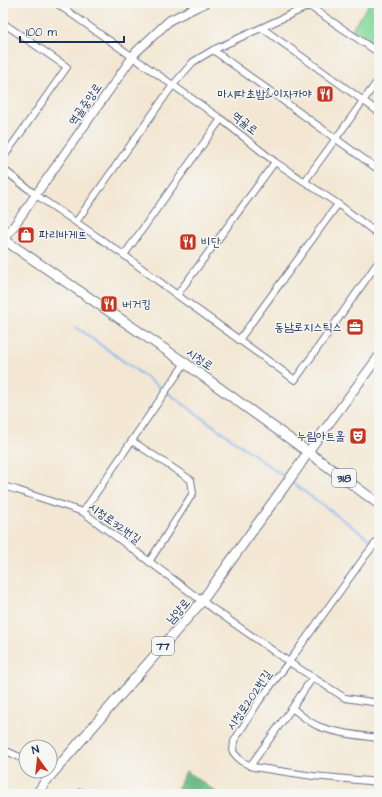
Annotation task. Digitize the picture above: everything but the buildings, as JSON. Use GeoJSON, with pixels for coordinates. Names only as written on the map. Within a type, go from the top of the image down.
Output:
{"type":"FeatureCollection","features":[{"type":"Feature","properties":{"kind":"main road","name":"시청로"},"geometry":{"type":"LineString","coordinates":[[4,241],[185,363],[379,504]]}},
{"type":"Feature","properties":{"kind":"main road","name":"남양로"},"geometry":{"type":"LineString","coordinates":[[58,761],[202,601],[308,452]]}},
{"type":"Feature","properties":{"kind":"main road","name":"남양로"},"geometry":{"type":"LineString","coordinates":[[38,794],[45,779]]}},
{"type":"Feature","properties":{"kind":"street","name":"역골로"},"geometry":{"type":"LineString","coordinates":[[56,3],[221,119],[275,162],[338,204],[379,235]]}},
{"type":"Feature","properties":{"kind":"street","name":"역골중앙로"},"geometry":{"type":"LineString","coordinates":[[4,241],[136,52],[170,20],[205,3]]}},
{"type":"Feature","properties":{"kind":"street"},"geometry":{"type":"LineString","coordinates":[[76,222],[173,85],[193,62],[213,50],[311,4],[379,53]]}},
{"type":"Feature","properties":{"kind":"street"},"geometry":{"type":"LineString","coordinates":[[3,23],[67,66],[3,158]]}},
{"type":"Feature","properties":{"kind":"street"},"geometry":{"type":"LineString","coordinates":[[262,28],[379,112]]}},
{"type":"Feature","properties":{"kind":"street"},"geometry":{"type":"LineString","coordinates":[[213,50],[379,170]]}},
{"type":"Feature","properties":{"kind":"street"},"geometry":{"type":"LineString","coordinates":[[305,181],[379,79]]}},
{"type":"Feature","properties":{"kind":"street"},"geometry":{"type":"LineString","coordinates":[[124,255],[221,119]]}},
{"type":"Feature","properties":{"kind":"street"},"geometry":{"type":"LineString","coordinates":[[177,295],[275,162]]}},
{"type":"Feature","properties":{"kind":"street"},"geometry":{"type":"LineString","coordinates":[[3,169],[36,195],[124,255],[295,380],[379,260]]}},
{"type":"Feature","properties":{"kind":"street"},"geometry":{"type":"LineString","coordinates":[[239,340],[338,204]]}},
{"type":"Feature","properties":{"kind":"street"},"geometry":{"type":"LineString","coordinates":[[308,452],[379,356]]}},
{"type":"Feature","properties":{"kind":"street"},"geometry":{"type":"LineString","coordinates":[[83,512],[185,363]]}},
{"type":"Feature","properties":{"kind":"street"},"geometry":{"type":"LineString","coordinates":[[132,440],[191,480],[193,493],[150,562]]}},
{"type":"Feature","properties":{"kind":"street","name":"시청로32번길"},"geometry":{"type":"LineString","coordinates":[[3,486],[83,512],[202,601],[289,662],[345,698],[379,703]]}},
{"type":"Feature","properties":{"kind":"street","name":"시청로202번길"},"geometry":{"type":"LineString","coordinates":[[379,539],[259,701],[234,742],[233,752],[241,761],[253,767],[312,776],[379,782]]}},
{"type":"Feature","properties":{"kind":"street"},"geometry":{"type":"LineString","coordinates":[[250,766],[313,677]]}},
{"type":"Feature","properties":{"kind":"street"},"geometry":{"type":"LineString","coordinates":[[292,708],[318,726],[335,731],[379,738]]}},
{"type":"Feature","properties":{"kind":"street"},"geometry":{"type":"LineString","coordinates":[[3,750],[18,757]]}},
{"type":"Feature","properties":{"kind":"street"},"geometry":{"type":"LineString","coordinates":[[78,794],[81,792],[88,794]]}},
{"type":"Feature","properties":{"kind":"green space"},"geometry":{"type":"Polygon","coordinates":[[[370,3],[379,4],[379,48],[352,29],[370,3]]]}},
{"type":"Feature","properties":{"kind":"green space"},"geometry":{"type":"Polygon","coordinates":[[[186,771],[219,794],[175,794],[186,771]]]}},
{"type":"Feature","properties":{"kind":"waterway"},"geometry":{"type":"LineString","coordinates":[[76,327],[286,478]]}},
{"type":"Feature","properties":{"kind":"waterway"},"geometry":{"type":"LineString","coordinates":[[291,482],[379,546]]}},
{"type":"Feature","properties":{"kind":"place","name":"마시따초밥&이자카야"},"geometry":{"type":"Point","coordinates":[325,94]}},
{"type":"Feature","properties":{"kind":"place","name":"파리바게뜨"},"geometry":{"type":"Point","coordinates":[26,235]}},
{"type":"Feature","properties":{"kind":"place","name":"비단"},"geometry":{"type":"Point","coordinates":[188,242]}},
{"type":"Feature","properties":{"kind":"place","name":"버거킹"},"geometry":{"type":"Point","coordinates":[109,304]}},
{"type":"Feature","properties":{"kind":"place","name":"동남로지스틱스"},"geometry":{"type":"Point","coordinates":[355,327]}},
{"type":"Feature","properties":{"kind":"place","name":"누림아트홀"},"geometry":{"type":"Point","coordinates":[358,436]}}]}
